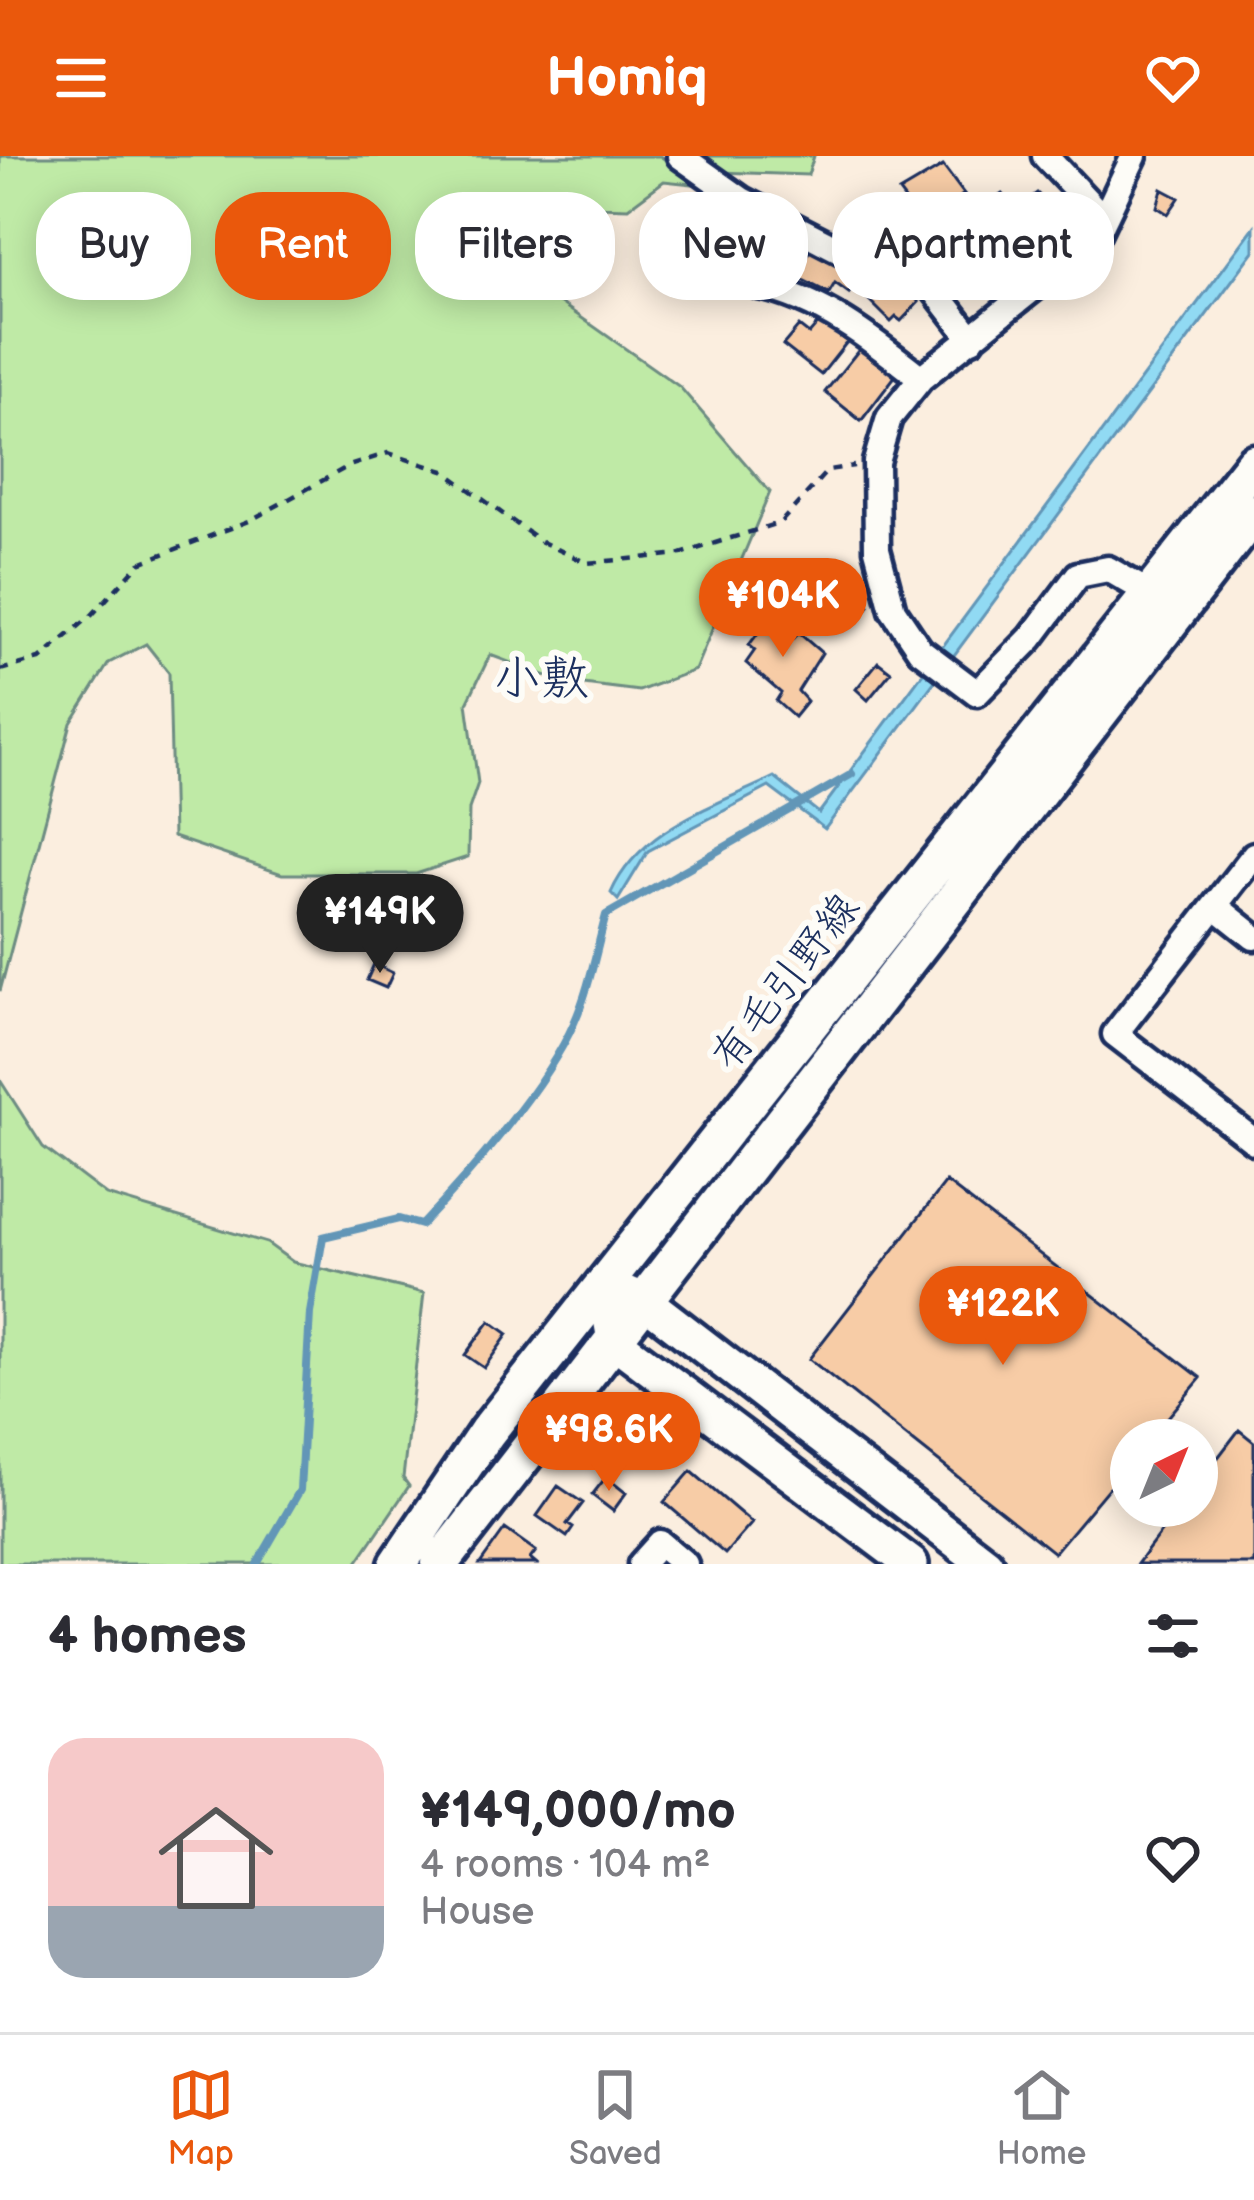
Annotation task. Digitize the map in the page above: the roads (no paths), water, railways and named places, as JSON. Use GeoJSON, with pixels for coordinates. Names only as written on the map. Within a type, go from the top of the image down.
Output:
{"type":"FeatureCollection","features":[{"type":"Feature","properties":{"kind":"main road","name":"有毛引野線"},"geometry":{"type":"LineString","coordinates":[[440,1564],[646,1302],[1165,602],[1254,463]]}},
{"type":"Feature","properties":{"kind":"main road","name":"有毛引野線"},"geometry":{"type":"LineString","coordinates":[[398,1564],[487,1432],[604,1283],[1165,602],[1247,535]]}},
{"type":"Feature","properties":{"kind":"street"},"geometry":{"type":"LineString","coordinates":[[680,156],[742,200],[865,262],[882,266],[906,253],[972,339]]}},
{"type":"Feature","properties":{"kind":"street"},"geometry":{"type":"LineString","coordinates":[[1045,156],[1079,192]]}},
{"type":"Feature","properties":{"kind":"street"},"geometry":{"type":"LineString","coordinates":[[1114,197],[1133,156]]}},
{"type":"Feature","properties":{"kind":"street"},"geometry":{"type":"LineString","coordinates":[[800,300],[866,334],[921,378]]}},
{"type":"Feature","properties":{"kind":"street"},"geometry":{"type":"LineString","coordinates":[[1020,300],[921,378],[889,418],[876,462],[878,549],[893,610],[920,650],[977,693],[1031,638],[1078,575],[1094,567],[1108,569],[1165,602]]}},
{"type":"Feature","properties":{"kind":"street"},"geometry":{"type":"LineString","coordinates":[[1254,855],[1115,1034],[1254,1141]]}},
{"type":"Feature","properties":{"kind":"street"},"geometry":{"type":"LineString","coordinates":[[1215,906],[1254,938]]}},
{"type":"Feature","properties":{"kind":"street"},"geometry":{"type":"LineString","coordinates":[[604,1283],[646,1302],[986,1564]]}},
{"type":"Feature","properties":{"kind":"street"},"geometry":{"type":"LineString","coordinates":[[604,1283],[614,1341],[911,1564]]}},
{"type":"Feature","properties":{"kind":"street"},"geometry":{"type":"LineString","coordinates":[[641,1564],[661,1543],[685,1564]]}},
{"type":"Feature","properties":{"kind":"water"},"geometry":{"type":"Polygon","coordinates":[[[1254,227],[1254,251],[825,829],[769,787],[648,851],[618,900],[611,893],[624,871],[659,836],[774,777],[819,813],[1254,227]]]}},
{"type":"Feature","properties":{"kind":"waterway"},"geometry":{"type":"LineString","coordinates":[[257,1564],[300,1490],[310,1313],[323,1237],[399,1219],[421,1225],[461,1181],[505,1129],[562,1047],[584,997],[606,915],[852,774]]}},
{"type":"Feature","properties":{"kind":"district","name":"小敷"},"geometry":{"type":"Point","coordinates":[541,679]}}]}
